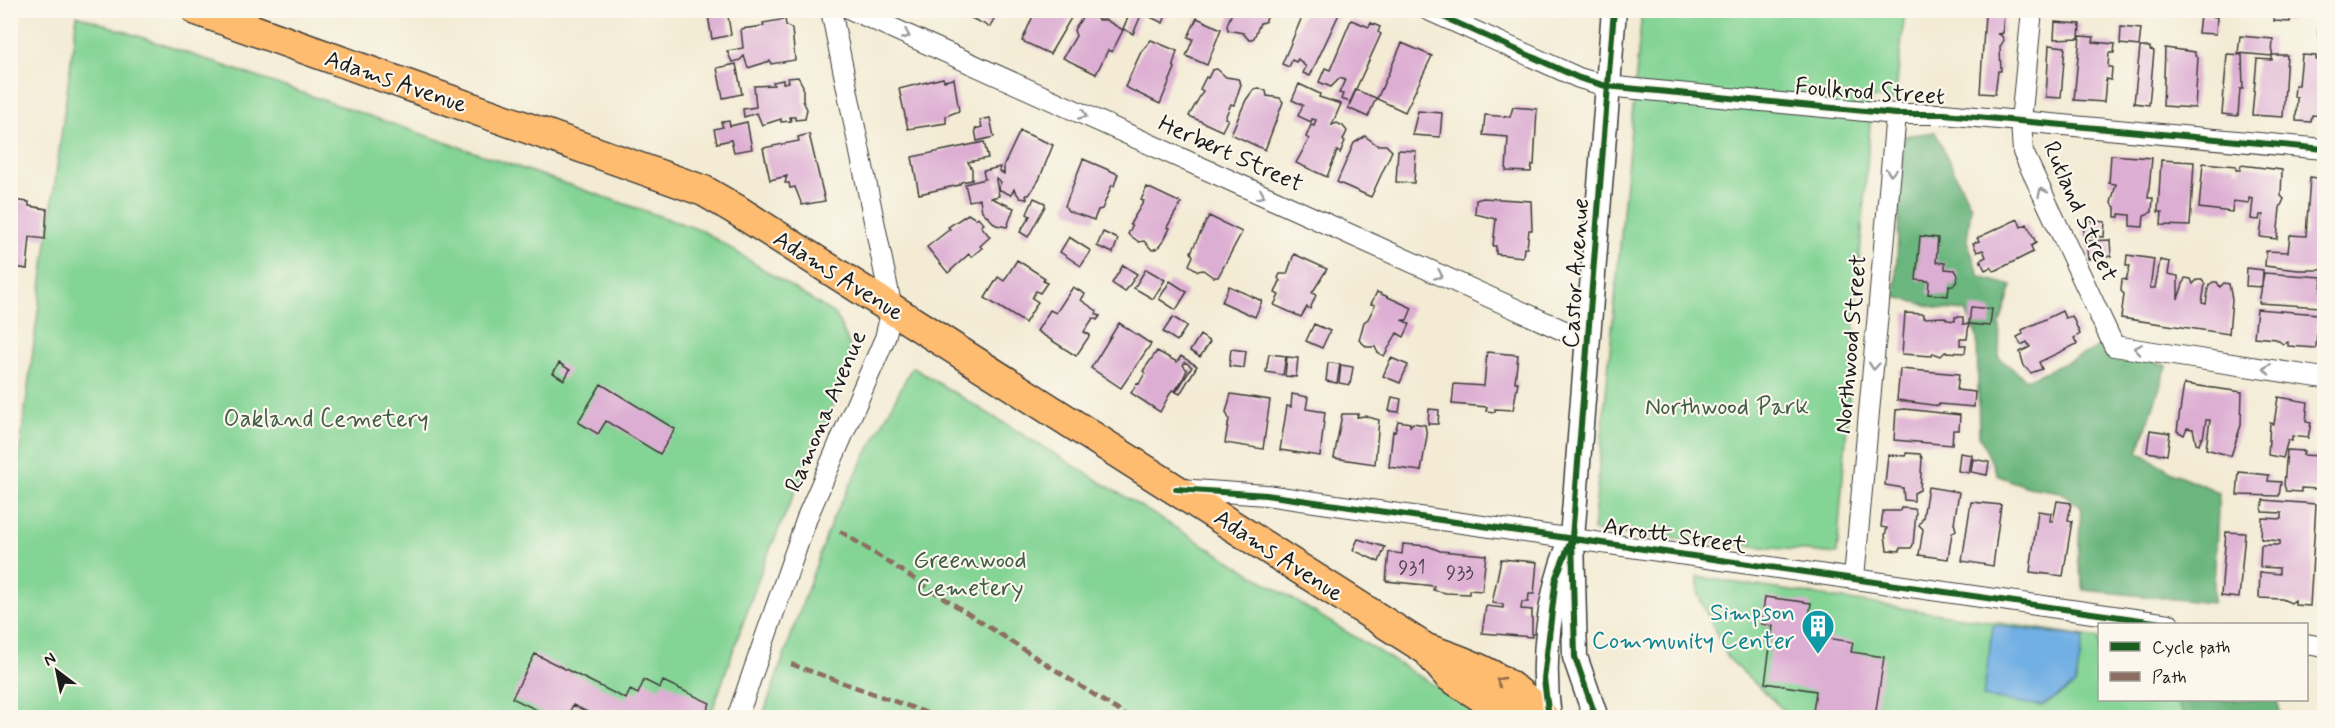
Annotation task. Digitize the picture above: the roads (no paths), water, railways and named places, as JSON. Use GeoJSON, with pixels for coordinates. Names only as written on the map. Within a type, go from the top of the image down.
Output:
{"type":"FeatureCollection","features":[{"type":"Feature","properties":{"kind":"main road","name":"Adams Avenue"},"geometry":{"type":"LineString","coordinates":[[197,10],[704,191],[1426,649],[1480,669],[1528,697],[1544,717]]}},
{"type":"Feature","properties":{"kind":"main road"},"geometry":{"type":"LineString","coordinates":[[267,10],[275,23],[304,50]]}},
{"type":"Feature","properties":{"kind":"main road","name":"Adams Avenue"},"geometry":{"type":"LineString","coordinates":[[1426,649],[1449,676],[1514,717]]}},
{"type":"Feature","properties":{"kind":"street","name":"Ramona Avenue"},"geometry":{"type":"LineString","coordinates":[[737,717],[808,515],[885,338],[892,309],[831,10]]}},
{"type":"Feature","properties":{"kind":"street","name":"Herbert Street"},"geometry":{"type":"LineString","coordinates":[[852,10],[1589,342]]}},
{"type":"Feature","properties":{"kind":"street","name":"Foulkrod Street"},"geometry":{"type":"LineString","coordinates":[[1428,10],[1579,78],[1606,86],[1896,114],[1944,114],[2325,149]]}},
{"type":"Feature","properties":{"kind":"street","name":"Castor Avenue"},"geometry":{"type":"LineString","coordinates":[[1596,717],[1575,657],[1576,592],[1572,538],[1589,342],[1606,86],[1614,10]]}},
{"type":"Feature","properties":{"kind":"street","name":"Rutland Street"},"geometry":{"type":"LineString","coordinates":[[2032,10],[2021,121],[2024,152],[2114,346],[2325,378]]}},
{"type":"Feature","properties":{"kind":"street","name":"Northwood Street"},"geometry":{"type":"LineString","coordinates":[[1854,579],[1896,114]]}},
{"type":"Feature","properties":{"kind":"street","name":"Arrott Street"},"geometry":{"type":"LineString","coordinates":[[1176,489],[1266,495],[2162,623]]}},
{"type":"Feature","properties":{"kind":"street","name":"Castor Avenue"},"geometry":{"type":"LineString","coordinates":[[1549,717],[1544,679],[1556,577],[1572,538]]}},
{"type":"Feature","properties":{"kind":"street"},"geometry":{"type":"LineString","coordinates":[[2308,644],[2325,647]]}},
{"type":"Feature","properties":{"kind":"water"},"geometry":{"type":"Polygon","coordinates":[[[1993,625],[2084,637],[2075,685],[2042,706],[1983,697],[1993,625]]]}},
{"type":"Feature","properties":{"kind":"place","name":"Simpson Community Center"},"geometry":{"type":"Point","coordinates":[1818,655]}},
{"type":"Feature","properties":{"kind":"park label","name":"Northwood Park"},"geometry":{"type":"Point","coordinates":[1727,406]}},
{"type":"Feature","properties":{"kind":"park label","name":"Oakland Cemetery"},"geometry":{"type":"Point","coordinates":[326,418]}},
{"type":"Feature","properties":{"kind":"park label","name":"Greenwood Cemetery"},"geometry":{"type":"Point","coordinates":[970,573]}}]}
